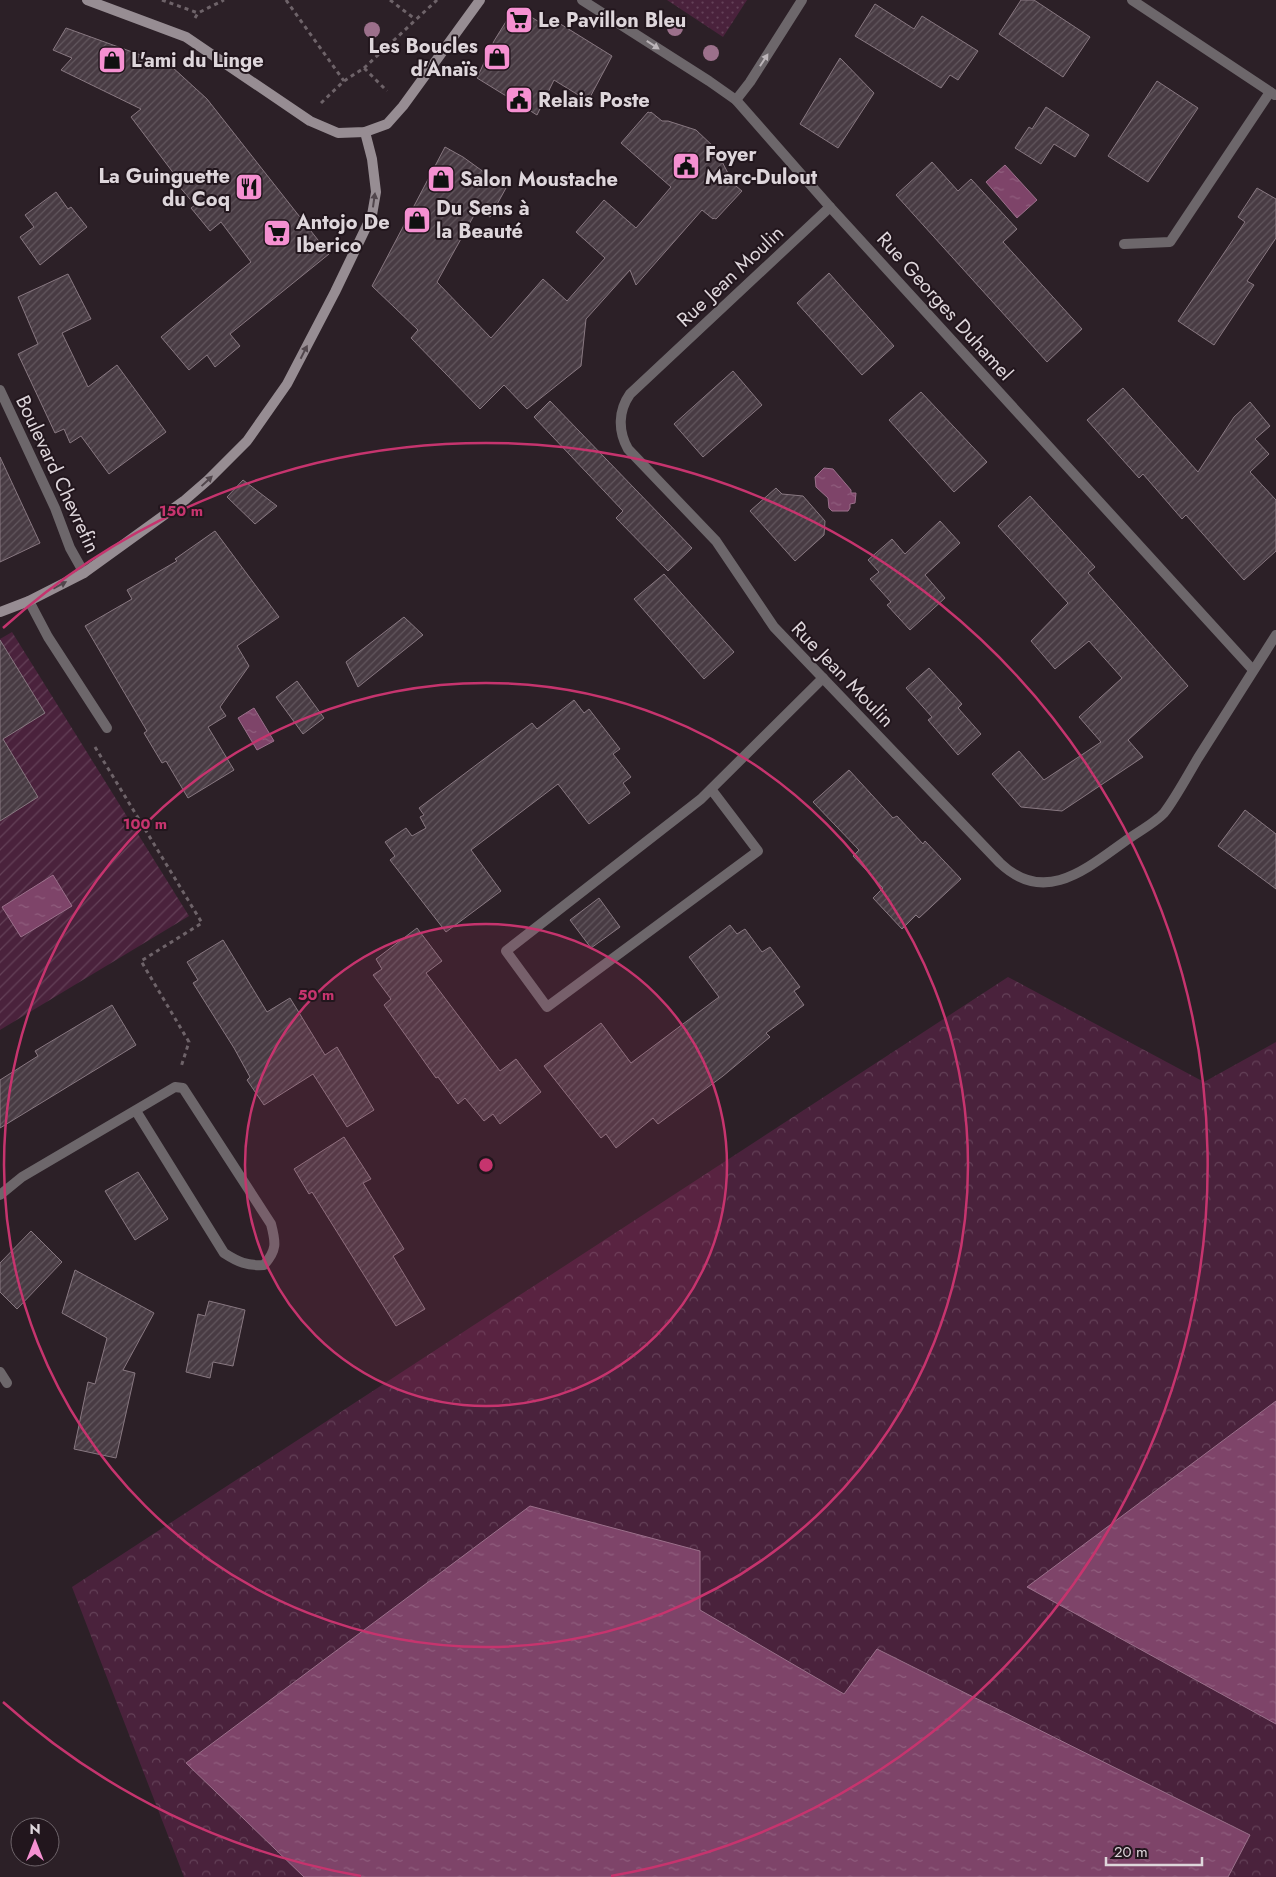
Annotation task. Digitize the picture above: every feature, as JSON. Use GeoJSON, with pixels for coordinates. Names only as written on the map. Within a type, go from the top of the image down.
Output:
{"type":"FeatureCollection","features":[{"type":"Feature","properties":{"kind":"main road"},"geometry":{"type":"LineString","coordinates":[[87,0],[186,37],[310,121],[338,133],[365,132],[387,124],[403,106],[480,0]]}},
{"type":"Feature","properties":{"kind":"main road"},"geometry":{"type":"LineString","coordinates":[[0,612],[84,573],[185,500],[247,441],[288,384],[372,215],[376,192],[372,159],[365,132]]}},
{"type":"Feature","properties":{"kind":"street","name":"Rue Georges Duhamel"},"geometry":{"type":"LineString","coordinates":[[582,0],[736,100],[830,207],[1253,670]]}},
{"type":"Feature","properties":{"kind":"street"},"geometry":{"type":"LineString","coordinates":[[736,100],[750,82],[802,0]]}},
{"type":"Feature","properties":{"kind":"street"},"geometry":{"type":"LineString","coordinates":[[1124,244],[1170,242],[1273,94],[1132,0]]}},
{"type":"Feature","properties":{"kind":"street","name":"Rue Jean Moulin"},"geometry":{"type":"LineString","coordinates":[[830,207],[624,402],[621,422],[624,441],[628,449],[716,540],[774,627],[1009,872],[1026,880],[1046,882],[1059,881],[1070,877],[1088,868],[1164,813],[1276,635]]}},
{"type":"Feature","properties":{"kind":"street","name":"Boulevard Chevrefin"},"geometry":{"type":"LineString","coordinates":[[0,390],[55,508],[70,548],[84,573]]}},
{"type":"Feature","properties":{"kind":"street"},"geometry":{"type":"LineString","coordinates":[[29,600],[48,637],[107,728]]}},
{"type":"Feature","properties":{"kind":"street"},"geometry":{"type":"LineString","coordinates":[[711,789],[758,851],[548,1007],[506,950],[702,798],[711,789],[823,678]]}},
{"type":"Feature","properties":{"kind":"street"},"geometry":{"type":"LineString","coordinates":[[0,1195],[22,1178],[175,1087],[183,1088],[271,1224],[275,1241],[272,1255],[264,1265],[250,1266],[236,1262],[224,1253],[136,1111]]}},
{"type":"Feature","properties":{"kind":"street"},"geometry":{"type":"LineString","coordinates":[[0,1372],[7,1383]]}},
{"type":"Feature","properties":{"kind":"path"},"geometry":{"type":"LineString","coordinates":[[162,0],[198,13]]}},
{"type":"Feature","properties":{"kind":"path"},"geometry":{"type":"LineString","coordinates":[[186,37],[198,13],[224,0]]}},
{"type":"Feature","properties":{"kind":"path"},"geometry":{"type":"LineString","coordinates":[[286,0],[344,81]]}},
{"type":"Feature","properties":{"kind":"path"},"geometry":{"type":"LineString","coordinates":[[390,0],[415,19]]}},
{"type":"Feature","properties":{"kind":"path"},"geometry":{"type":"LineString","coordinates":[[310,121],[323,100],[344,81],[364,68],[437,0]]}},
{"type":"Feature","properties":{"kind":"path"},"geometry":{"type":"LineString","coordinates":[[364,68],[403,106]]}},
{"type":"Feature","properties":{"kind":"path"},"geometry":{"type":"LineString","coordinates":[[107,728],[92,741],[202,923],[141,961],[189,1042],[175,1087]]}},
{"type":"Feature","properties":{"kind":"green space"},"geometry":{"type":"Polygon","coordinates":[[[667,0],[747,0],[723,37],[667,0]]]}},
{"type":"Feature","properties":{"kind":"green space"},"geometry":{"type":"Polygon","coordinates":[[[12,632],[189,916],[0,1030],[0,639],[12,632]]]}},
{"type":"Feature","properties":{"kind":"green space"},"geometry":{"type":"Polygon","coordinates":[[[1008,977],[1204,1082],[1276,1042],[1276,1401],[1028,1587],[1276,1724],[1276,1877],[1228,1877],[1250,1835],[877,1649],[844,1694],[700,1610],[187,1763],[304,1877],[184,1877],[72,1587],[1008,977]]]}},
{"type":"Feature","properties":{"kind":"water"},"geometry":{"type":"Polygon","coordinates":[[[1005,165],[1037,200],[1017,218],[986,182],[1005,165]]]}},
{"type":"Feature","properties":{"kind":"water"},"geometry":{"type":"Polygon","coordinates":[[[824,468],[833,469],[851,490],[851,493],[856,493],[855,503],[850,504],[848,511],[832,511],[829,508],[828,498],[816,487],[815,477],[824,468]]]}},
{"type":"Feature","properties":{"kind":"water"},"geometry":{"type":"Polygon","coordinates":[[[254,708],[274,741],[257,750],[238,718],[254,708]]]}},
{"type":"Feature","properties":{"kind":"water"},"geometry":{"type":"Polygon","coordinates":[[[53,875],[72,906],[21,937],[2,907],[53,875]]]}},
{"type":"Feature","properties":{"kind":"water"},"geometry":{"type":"Polygon","coordinates":[[[1276,1401],[1276,1724],[1027,1587],[1276,1401]]]}},
{"type":"Feature","properties":{"kind":"water"},"geometry":{"type":"Polygon","coordinates":[[[530,1506],[700,1551],[700,1610],[844,1694],[877,1649],[1250,1835],[1228,1877],[304,1877],[186,1763],[530,1506]]]}},
{"type":"Feature","properties":{"kind":"building"},"geometry":{"type":"Polygon","coordinates":[[[1021,0],[1034,0],[1090,37],[1063,77],[999,34],[1021,0]]]}},
{"type":"Feature","properties":{"kind":"building"},"geometry":{"type":"Polygon","coordinates":[[[875,4],[914,29],[922,16],[978,51],[958,80],[950,75],[941,88],[855,36],[875,4]]]}},
{"type":"Feature","properties":{"kind":"building"},"geometry":{"type":"Polygon","coordinates":[[[515,7],[549,28],[554,20],[612,56],[588,101],[554,80],[537,115],[477,78],[494,41],[515,7]]]}},
{"type":"Feature","properties":{"kind":"building"},"geometry":{"type":"Polygon","coordinates":[[[66,28],[171,66],[207,99],[329,254],[230,334],[240,346],[215,367],[207,355],[189,370],[161,337],[251,262],[221,222],[210,231],[191,208],[195,205],[178,185],[181,183],[131,117],[141,109],[61,70],[72,58],[53,50],[66,28]]]}},
{"type":"Feature","properties":{"kind":"building"},"geometry":{"type":"Polygon","coordinates":[[[840,58],[874,93],[838,148],[800,124],[840,58]]]}},
{"type":"Feature","properties":{"kind":"building"},"geometry":{"type":"Polygon","coordinates":[[[1157,81],[1198,108],[1148,182],[1108,156],[1157,81]]]}},
{"type":"Feature","properties":{"kind":"building"},"geometry":{"type":"Polygon","coordinates":[[[1046,107],[1089,135],[1075,157],[1054,144],[1041,164],[1015,148],[1029,127],[1032,129],[1046,107]]]}},
{"type":"Feature","properties":{"kind":"building"},"geometry":{"type":"Polygon","coordinates":[[[648,112],[651,112],[662,121],[668,121],[696,130],[715,148],[731,179],[730,181],[742,191],[716,219],[713,219],[702,210],[636,285],[630,270],[586,319],[581,366],[527,409],[504,385],[480,409],[411,338],[418,330],[372,286],[445,147],[463,157],[506,188],[490,217],[477,210],[437,282],[491,338],[543,279],[567,301],[605,258],[576,232],[604,200],[636,228],[671,187],[621,143],[648,112]]]}},
{"type":"Feature","properties":{"kind":"building"},"geometry":{"type":"Polygon","coordinates":[[[932,162],[958,191],[971,179],[1017,229],[1003,242],[1082,329],[1047,362],[896,195],[932,162]]]}},
{"type":"Feature","properties":{"kind":"building"},"geometry":{"type":"Polygon","coordinates":[[[1257,188],[1276,199],[1276,238],[1247,281],[1254,285],[1214,345],[1178,321],[1245,222],[1238,217],[1257,188]]]}},
{"type":"Feature","properties":{"kind":"building"},"geometry":{"type":"Polygon","coordinates":[[[56,192],[68,209],[71,207],[87,227],[40,265],[20,237],[34,227],[25,215],[56,192]]]}},
{"type":"Feature","properties":{"kind":"building"},"geometry":{"type":"Polygon","coordinates":[[[829,273],[894,346],[862,375],[797,303],[829,273]]]}},
{"type":"Feature","properties":{"kind":"building"},"geometry":{"type":"Polygon","coordinates":[[[68,274],[91,319],[62,333],[88,387],[117,365],[166,432],[109,474],[81,436],[70,443],[64,429],[55,433],[18,354],[38,344],[18,297],[68,274]]]}},
{"type":"Feature","properties":{"kind":"building"},"geometry":{"type":"Polygon","coordinates":[[[733,371],[762,405],[703,457],[674,424],[733,371]]]}},
{"type":"Feature","properties":{"kind":"building"},"geometry":{"type":"Polygon","coordinates":[[[1123,388],[1198,472],[1234,417],[1250,402],[1270,426],[1255,439],[1269,454],[1250,472],[1276,500],[1276,551],[1244,580],[1186,515],[1182,519],[1143,474],[1139,478],[1087,420],[1123,388]]]}},
{"type":"Feature","properties":{"kind":"building"},"geometry":{"type":"Polygon","coordinates":[[[921,392],[987,462],[954,492],[889,420],[921,392]]]}},
{"type":"Feature","properties":{"kind":"building"},"geometry":{"type":"Polygon","coordinates":[[[550,401],[692,548],[668,571],[616,518],[623,511],[534,417],[550,401]]]}},
{"type":"Feature","properties":{"kind":"building"},"geometry":{"type":"Polygon","coordinates":[[[0,457],[40,543],[0,562],[0,457]]]}},
{"type":"Feature","properties":{"kind":"building"},"geometry":{"type":"Polygon","coordinates":[[[243,480],[277,506],[255,524],[227,497],[243,480]]]}},
{"type":"Feature","properties":{"kind":"building"},"geometry":{"type":"Polygon","coordinates":[[[776,488],[782,494],[803,496],[825,521],[824,535],[795,561],[750,511],[776,488]]]}},
{"type":"Feature","properties":{"kind":"building"},"geometry":{"type":"Polygon","coordinates":[[[1030,496],[1095,567],[1088,573],[1188,686],[1128,740],[1143,757],[1062,811],[1021,807],[992,774],[1019,751],[1044,780],[1101,742],[1079,717],[1122,678],[1089,641],[1055,669],[1031,641],[1068,603],[998,526],[1030,496]]]}},
{"type":"Feature","properties":{"kind":"building"},"geometry":{"type":"Polygon","coordinates":[[[940,521],[960,543],[925,575],[945,598],[910,630],[887,605],[891,602],[870,579],[879,572],[868,560],[892,539],[905,554],[940,521]]]}},
{"type":"Feature","properties":{"kind":"building"},"geometry":{"type":"Polygon","coordinates":[[[215,531],[279,617],[237,646],[249,666],[220,707],[226,716],[208,727],[234,770],[188,798],[166,761],[162,763],[144,733],[147,731],[85,626],[132,599],[127,590],[177,561],[175,559],[215,531]]]}},
{"type":"Feature","properties":{"kind":"building"},"geometry":{"type":"Polygon","coordinates":[[[664,574],[734,652],[704,679],[634,599],[664,574]]]}},
{"type":"Feature","properties":{"kind":"building"},"geometry":{"type":"Polygon","coordinates":[[[404,617],[423,635],[358,687],[346,662],[404,617]]]}},
{"type":"Feature","properties":{"kind":"building"},"geometry":{"type":"Polygon","coordinates":[[[0,640],[45,713],[3,739],[38,797],[0,821],[0,640]]]}},
{"type":"Feature","properties":{"kind":"building"},"geometry":{"type":"Polygon","coordinates":[[[929,668],[962,704],[958,708],[981,734],[958,755],[928,720],[932,717],[906,688],[929,668]]]}},
{"type":"Feature","properties":{"kind":"building"},"geometry":{"type":"Polygon","coordinates":[[[297,681],[324,718],[303,734],[276,697],[297,681]]]}},
{"type":"Feature","properties":{"kind":"building"},"geometry":{"type":"Polygon","coordinates":[[[574,700],[584,713],[589,709],[620,749],[613,754],[631,777],[623,783],[630,793],[589,824],[558,784],[471,850],[501,891],[446,932],[390,860],[395,856],[385,842],[406,828],[412,836],[426,828],[420,817],[424,815],[419,808],[532,723],[537,729],[574,700]]]}},
{"type":"Feature","properties":{"kind":"building"},"geometry":{"type":"Polygon","coordinates":[[[849,770],[893,818],[897,816],[923,844],[925,841],[961,879],[919,918],[916,915],[902,929],[873,898],[883,888],[853,856],[859,850],[813,802],[849,770]]]}},
{"type":"Feature","properties":{"kind":"building"},"geometry":{"type":"Polygon","coordinates":[[[1245,810],[1276,834],[1276,889],[1218,846],[1245,810]]]}},
{"type":"Feature","properties":{"kind":"building"},"geometry":{"type":"Polygon","coordinates":[[[599,898],[620,927],[591,948],[570,920],[599,898]]]}},
{"type":"Feature","properties":{"kind":"building"},"geometry":{"type":"Polygon","coordinates":[[[730,925],[737,934],[745,929],[762,952],[770,947],[800,987],[794,991],[804,1005],[766,1033],[770,1037],[723,1076],[658,1124],[653,1118],[616,1148],[606,1134],[601,1138],[544,1066],[601,1023],[631,1063],[719,997],[689,957],[730,925]]]}},
{"type":"Feature","properties":{"kind":"building"},"geometry":{"type":"Polygon","coordinates":[[[417,928],[442,961],[426,973],[500,1071],[516,1059],[541,1092],[500,1124],[493,1114],[484,1121],[465,1098],[458,1104],[438,1077],[436,1078],[384,1005],[391,999],[373,975],[382,969],[376,959],[417,928]]]}},
{"type":"Feature","properties":{"kind":"building"},"geometry":{"type":"Polygon","coordinates":[[[223,940],[267,1012],[290,998],[325,1055],[337,1047],[374,1110],[347,1127],[313,1074],[264,1105],[247,1080],[250,1077],[234,1048],[193,983],[198,980],[187,962],[223,940]]]}},
{"type":"Feature","properties":{"kind":"building"},"geometry":{"type":"Polygon","coordinates":[[[112,1005],[136,1045],[0,1128],[0,1080],[38,1056],[35,1051],[112,1005]]]}},
{"type":"Feature","properties":{"kind":"building"},"geometry":{"type":"Polygon","coordinates":[[[344,1137],[371,1179],[363,1183],[404,1249],[393,1256],[425,1309],[396,1326],[312,1192],[309,1194],[294,1169],[344,1137]]]}},
{"type":"Feature","properties":{"kind":"building"},"geometry":{"type":"Polygon","coordinates":[[[138,1172],[168,1219],[135,1240],[105,1191],[138,1172]]]}},
{"type":"Feature","properties":{"kind":"building"},"geometry":{"type":"Polygon","coordinates":[[[31,1231],[62,1262],[17,1309],[0,1292],[0,1263],[31,1231]]]}},
{"type":"Feature","properties":{"kind":"building"},"geometry":{"type":"Polygon","coordinates":[[[75,1270],[154,1313],[123,1370],[135,1373],[116,1458],[74,1449],[88,1382],[95,1384],[107,1338],[62,1313],[75,1270]]]}},
{"type":"Feature","properties":{"kind":"building"},"geometry":{"type":"Polygon","coordinates":[[[209,1301],[245,1310],[233,1366],[213,1362],[210,1378],[186,1372],[198,1314],[205,1316],[209,1301]]]}},
{"type":"Feature","properties":{"kind":"place","name":"Le Pavillon Bleu"},"geometry":{"type":"Point","coordinates":[519,20]}},
{"type":"Feature","properties":{"kind":"place","name":"Les Boucles d’Anaïs"},"geometry":{"type":"Point","coordinates":[497,57]}},
{"type":"Feature","properties":{"kind":"place","name":"L'ami du Linge"},"geometry":{"type":"Point","coordinates":[112,60]}},
{"type":"Feature","properties":{"kind":"place","name":"Relais Poste"},"geometry":{"type":"Point","coordinates":[519,100]}},
{"type":"Feature","properties":{"kind":"place","name":"Foyer Marc-Dulout"},"geometry":{"type":"Point","coordinates":[686,166]}},
{"type":"Feature","properties":{"kind":"place","name":"Salon Moustache"},"geometry":{"type":"Point","coordinates":[441,179]}},
{"type":"Feature","properties":{"kind":"place","name":"La Guinguette du Coq"},"geometry":{"type":"Point","coordinates":[249,187]}},
{"type":"Feature","properties":{"kind":"place","name":"Du Sens à la Beauté"},"geometry":{"type":"Point","coordinates":[417,220]}},
{"type":"Feature","properties":{"kind":"place","name":"Antojo De Iberico"},"geometry":{"type":"Point","coordinates":[277,233]}}]}
